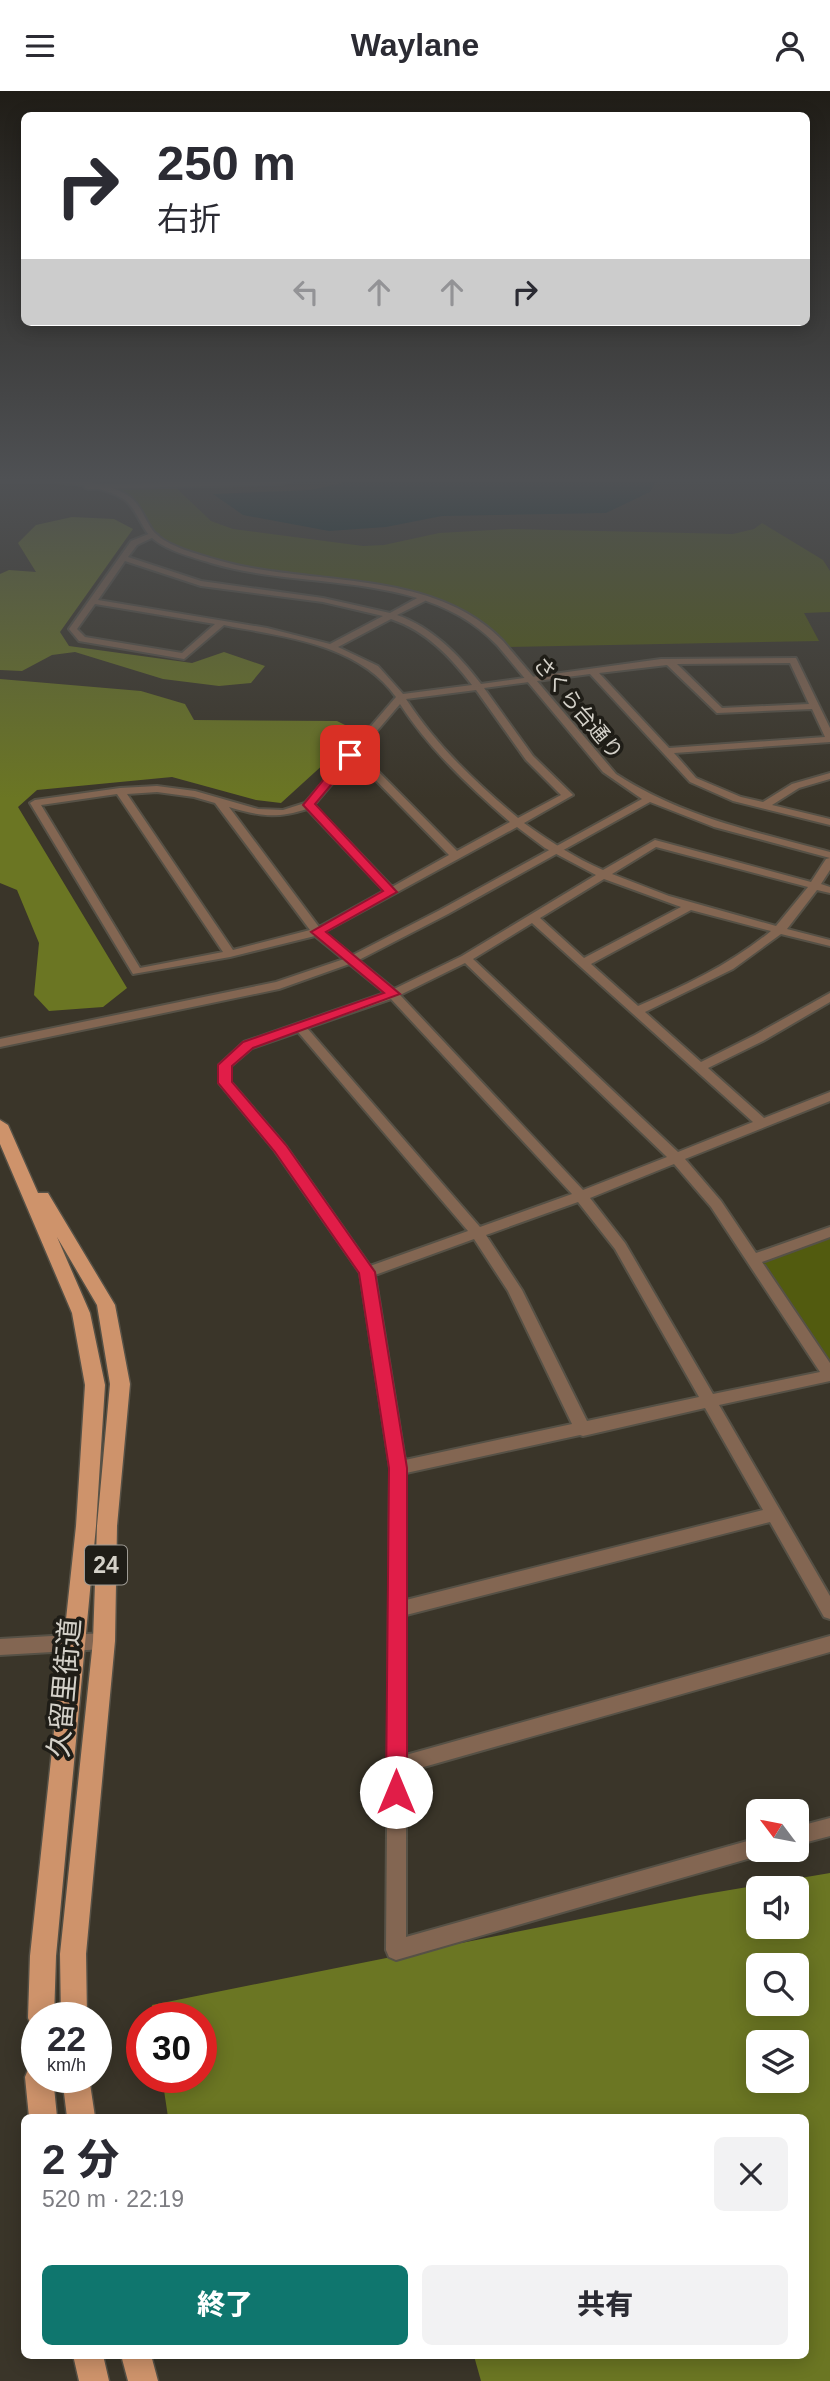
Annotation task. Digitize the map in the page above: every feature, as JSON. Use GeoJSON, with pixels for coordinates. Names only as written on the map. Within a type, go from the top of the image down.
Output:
{"type":"FeatureCollection","features":[{"type":"Feature","properties":{"kind":"main road","name":"久留里街道"},"geometry":{"type":"LineString","coordinates":[[2,1134],[106,1305],[120,1384],[107,1526],[104,1641],[73,1954],[74,2002]]}},
{"type":"Feature","properties":{"kind":"main road","name":"久留里街道"},"geometry":{"type":"LineString","coordinates":[[2,1134],[81,1313],[95,1385],[74,1645],[43,1956],[42,2002]]}},
{"type":"Feature","properties":{"kind":"main road"},"geometry":{"type":"LineString","coordinates":[[41,2093],[43,2114]]}},
{"type":"Feature","properties":{"kind":"main road"},"geometry":{"type":"LineString","coordinates":[[77,2093],[81,2114]]}},
{"type":"Feature","properties":{"kind":"main road"},"geometry":{"type":"LineString","coordinates":[[89,2359],[94,2381]]}},
{"type":"Feature","properties":{"kind":"main road"},"geometry":{"type":"LineString","coordinates":[[137,2359],[143,2381]]}},
{"type":"Feature","properties":{"kind":"street"},"geometry":{"type":"LineString","coordinates":[[103,585],[73,629],[82,639],[184,656],[222,622]]}},
{"type":"Feature","properties":{"kind":"street"},"geometry":{"type":"LineString","coordinates":[[206,585],[352,606],[412,624],[447,649],[475,686],[549,782],[568,795],[317,932],[230,954],[137,972],[35,803],[120,791],[157,789],[219,801],[257,812],[284,813],[309,805],[401,697],[475,686],[669,662],[793,660],[830,739],[666,751]]}},
{"type":"Feature","properties":{"kind":"street","name":"さくら台通り"},"geometry":{"type":"LineString","coordinates":[[355,585],[387,589],[422,599],[463,614],[483,627],[504,647],[611,775],[649,799],[681,813],[830,855]]}},
{"type":"Feature","properties":{"kind":"street"},"geometry":{"type":"LineString","coordinates":[[331,646],[392,617],[422,599]]}},
{"type":"Feature","properties":{"kind":"street"},"geometry":{"type":"LineString","coordinates":[[92,601],[285,633],[331,646],[382,673],[421,727],[448,758],[517,823],[555,850],[603,874],[689,907],[830,943]]}},
{"type":"Feature","properties":{"kind":"street"},"geometry":{"type":"LineString","coordinates":[[669,662],[720,711],[814,706]]}},
{"type":"Feature","properties":{"kind":"street"},"geometry":{"type":"LineString","coordinates":[[592,671],[694,780],[714,791],[830,822]]}},
{"type":"Feature","properties":{"kind":"street"},"geometry":{"type":"LineString","coordinates":[[352,752],[456,856]]}},
{"type":"Feature","properties":{"kind":"street"},"geometry":{"type":"LineString","coordinates":[[765,806],[781,791],[806,780],[830,776]]}},
{"type":"Feature","properties":{"kind":"street"},"geometry":{"type":"LineString","coordinates":[[120,791],[230,954]]}},
{"type":"Feature","properties":{"kind":"street"},"geometry":{"type":"LineString","coordinates":[[0,1043],[279,985],[351,960],[649,799]]}},
{"type":"Feature","properties":{"kind":"street"},"geometry":{"type":"LineString","coordinates":[[219,801],[317,932],[393,994],[581,1196],[620,1246],[830,1612]]}},
{"type":"Feature","properties":{"kind":"street"},"geometry":{"type":"LineString","coordinates":[[309,805],[391,892]]}},
{"type":"Feature","properties":{"kind":"street"},"geometry":{"type":"LineString","coordinates":[[746,1850],[396,1950],[398,1468],[367,1272],[280,1148],[225,1083],[225,1065],[248,1045],[393,994],[466,958],[655,843],[830,890]]}},
{"type":"Feature","properties":{"kind":"street"},"geometry":{"type":"LineString","coordinates":[[637,1011],[705,980],[736,962],[779,930],[830,861]]}},
{"type":"Feature","properties":{"kind":"street"},"geometry":{"type":"LineString","coordinates":[[583,963],[689,907]]}},
{"type":"Feature","properties":{"kind":"street"},"geometry":{"type":"LineString","coordinates":[[533,918],[763,1124]]}},
{"type":"Feature","properties":{"kind":"street"},"geometry":{"type":"LineString","coordinates":[[398,1468],[830,1375],[716,1204],[676,1158],[466,958]]}},
{"type":"Feature","properties":{"kind":"street"},"geometry":{"type":"LineString","coordinates":[[700,1067],[759,1038],[830,997]]}},
{"type":"Feature","properties":{"kind":"street"},"geometry":{"type":"LineString","coordinates":[[300,1027],[477,1233],[515,1290],[583,1430]]}},
{"type":"Feature","properties":{"kind":"street"},"geometry":{"type":"LineString","coordinates":[[367,1272],[581,1196],[830,1096]]}},
{"type":"Feature","properties":{"kind":"street"},"geometry":{"type":"LineString","coordinates":[[754,1259],[830,1233]]}},
{"type":"Feature","properties":{"kind":"street"},"geometry":{"type":"LineString","coordinates":[[397,1610],[775,1514]]}},
{"type":"Feature","properties":{"kind":"street"},"geometry":{"type":"LineString","coordinates":[[0,1647],[74,1645],[104,1641]]}},
{"type":"Feature","properties":{"kind":"street"},"geometry":{"type":"LineString","coordinates":[[396,1766],[830,1644]]}},
{"type":"Feature","properties":{"kind":"street"},"geometry":{"type":"LineString","coordinates":[[809,1833],[830,1827]]}},
{"type":"Feature","properties":{"kind":"green space"},"geometry":{"type":"Polygon","coordinates":[[[0,585],[93,585],[60,632],[69,646],[192,663],[224,652],[265,666],[251,683],[219,686],[163,679],[75,652],[52,655],[22,671],[0,670],[0,585]]]}},
{"type":"Feature","properties":{"kind":"green space"},"geometry":{"type":"Polygon","coordinates":[[[363,585],[830,585],[830,612],[804,613],[819,641],[504,647],[468,616],[429,599],[363,585]]]}},
{"type":"Feature","properties":{"kind":"green space"},"geometry":{"type":"Polygon","coordinates":[[[0,679],[141,691],[185,704],[194,720],[337,721],[359,732],[281,803],[256,800],[172,777],[37,790],[18,807],[127,988],[103,1007],[49,1011],[34,995],[39,943],[17,890],[0,883],[0,679]]]}},
{"type":"Feature","properties":{"kind":"green space"},"geometry":{"type":"Polygon","coordinates":[[[830,1232],[830,1375],[754,1259],[830,1232]]]}},
{"type":"Feature","properties":{"kind":"green space"},"geometry":{"type":"Polygon","coordinates":[[[830,1873],[830,2381],[481,2381],[475,2359],[809,2359],[809,2114],[168,2114],[164,2093],[217,2093],[217,2002],[167,2002],[746,1887],[746,1939],[809,1939],[809,1877],[830,1873]]]}},
{"type":"Feature","properties":{"kind":"route"},"geometry":{"type":"LineString","coordinates":[[350,755],[309,805],[391,892],[317,932],[393,994],[248,1045],[225,1065],[225,1083],[280,1148],[367,1272],[398,1468],[396,1792]]}}]}
